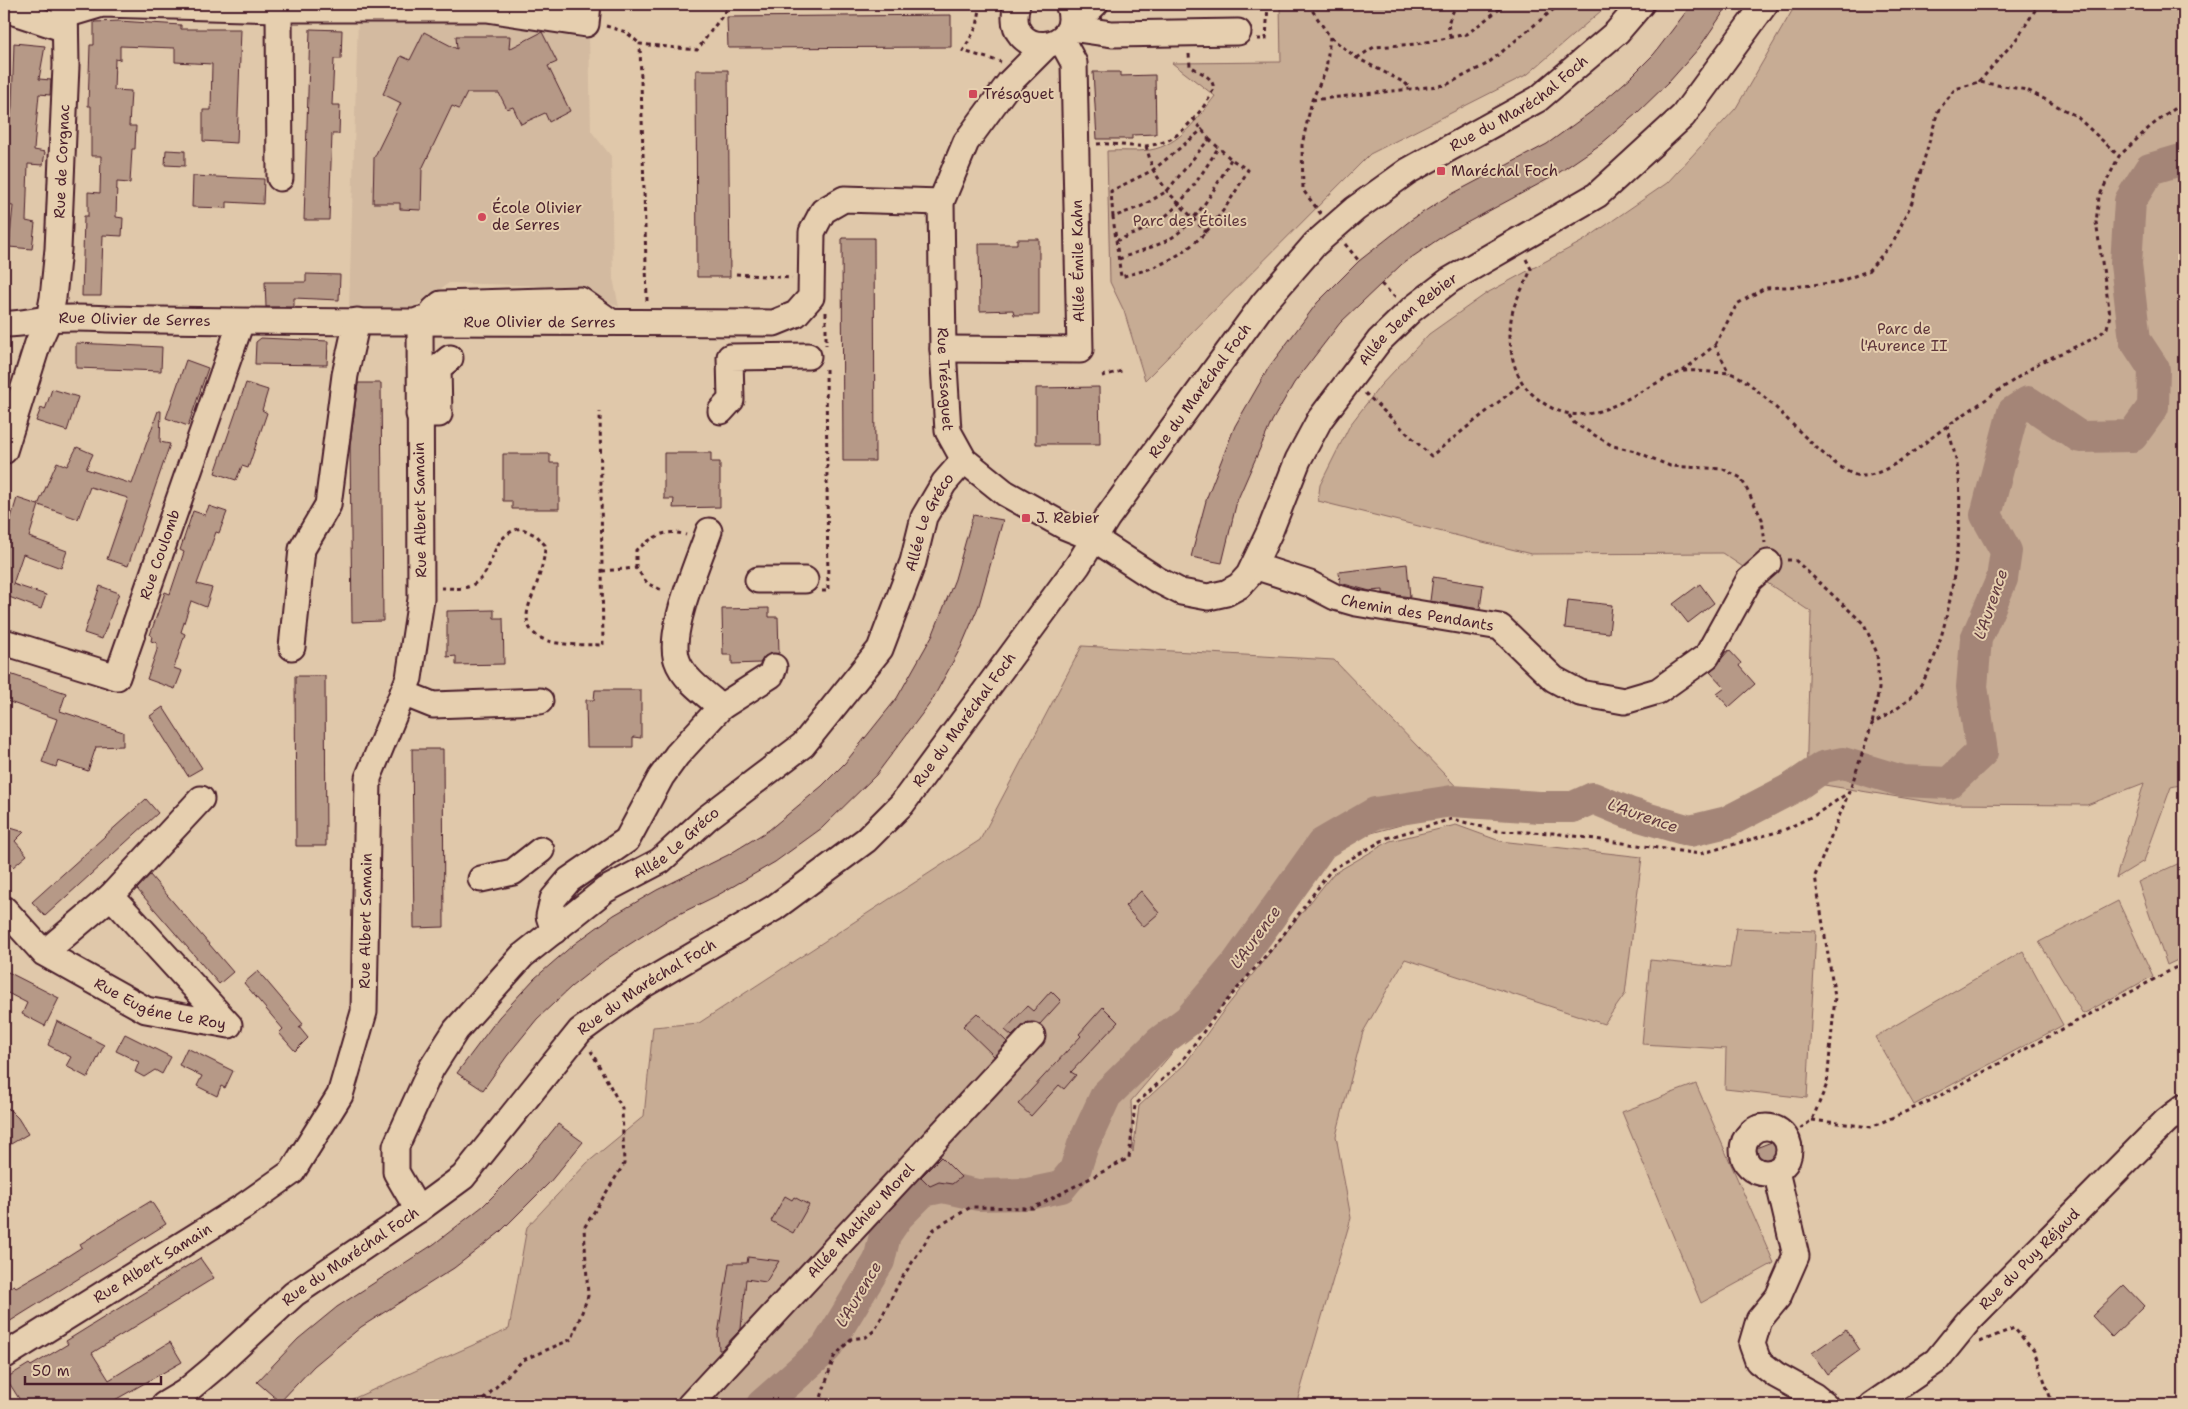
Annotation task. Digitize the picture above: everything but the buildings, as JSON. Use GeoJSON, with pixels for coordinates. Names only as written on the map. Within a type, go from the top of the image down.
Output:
{"type":"FeatureCollection","features":[{"type":"Feature","properties":{"kind":"street"},"geometry":{"type":"LineString","coordinates":[[4,5],[17,13],[65,16],[102,4],[279,9],[487,9],[587,14]]}},
{"type":"Feature","properties":{"kind":"street"},"geometry":{"type":"LineString","coordinates":[[941,202],[966,142],[1012,74],[1061,29],[1095,4]]}},
{"type":"Feature","properties":{"kind":"street","name":"Rue du Maréchal Foch"},"geometry":{"type":"LineString","coordinates":[[164,1405],[184,1393],[215,1367],[294,1294],[418,1210],[463,1176],[580,1031],[643,985],[774,908],[866,840],[902,804],[1078,565],[1093,538],[1263,304],[1315,244],[1355,210],[1402,175],[1538,99],[1617,32],[1641,4]]}},
{"type":"Feature","properties":{"kind":"street","name":"Allée Jean Rebier"},"geometry":{"type":"LineString","coordinates":[[1093,538],[1156,579],[1181,592],[1208,597],[1226,593],[1239,586],[1254,566],[1298,460],[1320,419],[1379,342],[1411,310],[1450,280],[1518,242],[1597,194],[1683,116],[1765,4]]}},
{"type":"Feature","properties":{"kind":"street"},"geometry":{"type":"LineString","coordinates":[[279,9],[280,178]]}},
{"type":"Feature","properties":{"kind":"street"},"geometry":{"type":"LineString","coordinates":[[1012,74],[1013,15]]}},
{"type":"Feature","properties":{"kind":"street"},"geometry":{"type":"LineString","coordinates":[[1013,15],[1033,44],[1061,29],[1112,34],[1188,31],[1238,32]]}},
{"type":"Feature","properties":{"kind":"street","name":"Rue de Corgnac"},"geometry":{"type":"LineString","coordinates":[[4,451],[38,343],[49,319],[58,249],[66,66],[65,16]]}},
{"type":"Feature","properties":{"kind":"street","name":"Allée Émile Kahn"},"geometry":{"type":"LineString","coordinates":[[943,349],[1080,350],[1074,63],[1061,29]]}},
{"type":"Feature","properties":{"kind":"street","name":"Rue Olivier de Serres"},"geometry":{"type":"LineString","coordinates":[[4,324],[17,325],[49,319],[241,322],[420,320],[774,323],[796,314],[811,297],[813,279],[812,232],[823,211],[844,199],[941,202]]}},
{"type":"Feature","properties":{"kind":"street","name":"Rue Trésaguet"},"geometry":{"type":"LineString","coordinates":[[941,202],[943,349],[948,430],[964,460],[1005,492],[1066,528],[1093,538]]}},
{"type":"Feature","properties":{"kind":"street","name":"Rue Albert Samain"},"geometry":{"type":"LineString","coordinates":[[4,1356],[244,1206],[292,1172],[340,1095],[364,1012],[368,778],[410,678],[421,599],[420,320]]}},
{"type":"Feature","properties":{"kind":"street"},"geometry":{"type":"LineString","coordinates":[[292,647],[302,549],[328,505],[345,375],[357,321]]}},
{"type":"Feature","properties":{"kind":"street","name":"Rue Coulomb"},"geometry":{"type":"LineString","coordinates":[[4,642],[117,677],[241,322]]}},
{"type":"Feature","properties":{"kind":"street"},"geometry":{"type":"LineString","coordinates":[[754,323],[755,357]]}},
{"type":"Feature","properties":{"kind":"street"},"geometry":{"type":"LineString","coordinates":[[721,411],[732,400],[730,357],[820,355]]}},
{"type":"Feature","properties":{"kind":"street"},"geometry":{"type":"LineString","coordinates":[[419,414],[439,414],[438,368],[450,358]]}},
{"type":"Feature","properties":{"kind":"street","name":"Allée Le Gréco"},"geometry":{"type":"LineString","coordinates":[[418,1210],[396,1172],[396,1146],[431,1068],[456,1030],[522,956],[605,890],[660,861],[707,818],[802,745],[880,649],[913,562],[924,517],[944,483],[964,460]]}},
{"type":"Feature","properties":{"kind":"street"},"geometry":{"type":"LineString","coordinates":[[709,531],[681,609],[676,644],[677,660],[686,675],[721,707]]}},
{"type":"Feature","properties":{"kind":"street","name":"Chemin des Pendants"},"geometry":{"type":"LineString","coordinates":[[1254,566],[1310,584],[1335,597],[1356,603],[1500,627],[1554,680],[1580,694],[1624,701],[1658,691],[1707,656],[1748,580],[1768,562]]}},
{"type":"Feature","properties":{"kind":"street"},"geometry":{"type":"LineString","coordinates":[[758,580],[812,586]]}},
{"type":"Feature","properties":{"kind":"street"},"geometry":{"type":"LineString","coordinates":[[554,931],[549,916],[553,899],[569,880],[628,840],[660,777],[677,755],[721,707],[771,675],[774,666]]}},
{"type":"Feature","properties":{"kind":"street"},"geometry":{"type":"LineString","coordinates":[[403,693],[433,705],[540,701]]}},
{"type":"Feature","properties":{"kind":"street"},"geometry":{"type":"LineString","coordinates":[[44,953],[111,896],[201,799]]}},
{"type":"Feature","properties":{"kind":"street"},"geometry":{"type":"LineString","coordinates":[[480,879],[513,872],[541,850]]}},
{"type":"Feature","properties":{"kind":"street","name":"Rue Eugéne Le Roy"},"geometry":{"type":"LineString","coordinates":[[4,909],[44,953],[146,1010],[228,1025],[111,896]]}},
{"type":"Feature","properties":{"kind":"street","name":"Allée Mathieu Morel"},"geometry":{"type":"LineString","coordinates":[[690,1405],[1032,1036]]}},
{"type":"Feature","properties":{"kind":"street","name":"Rue du Puy Réjaud"},"geometry":{"type":"LineString","coordinates":[[1872,1405],[1936,1361],[1970,1319],[2166,1121],[2184,1107]]}},
{"type":"Feature","properties":{"kind":"street"},"geometry":{"type":"LineString","coordinates":[[1760,1127],[1775,1128],[1787,1138],[1789,1153],[1787,1160],[1776,1170],[1769,1173],[1754,1169],[1744,1157],[1744,1142],[1753,1130],[1760,1127]]}},
{"type":"Feature","properties":{"kind":"street"},"geometry":{"type":"LineString","coordinates":[[1776,1170],[1796,1256],[1778,1297],[1759,1320],[1752,1344],[1758,1361],[1776,1375],[1814,1396],[1825,1405]]}},
{"type":"Feature","properties":{"kind":"path"},"geometry":{"type":"LineString","coordinates":[[587,14],[596,23],[626,32],[640,44],[697,50],[731,4]]}},
{"type":"Feature","properties":{"kind":"path"},"geometry":{"type":"LineString","coordinates":[[981,4],[977,26],[963,51],[1012,74]]}},
{"type":"Feature","properties":{"kind":"path"},"geometry":{"type":"LineString","coordinates":[[1266,39],[1268,4]]}},
{"type":"Feature","properties":{"kind":"path"},"geometry":{"type":"LineString","coordinates":[[1308,4],[1330,37],[1357,58],[1405,83],[1412,90]]}},
{"type":"Feature","properties":{"kind":"path"},"geometry":{"type":"LineString","coordinates":[[1450,38],[1448,23],[1455,4]]}},
{"type":"Feature","properties":{"kind":"path"},"geometry":{"type":"LineString","coordinates":[[1357,58],[1374,47],[1417,44],[1467,34],[1506,4]]}},
{"type":"Feature","properties":{"kind":"path"},"geometry":{"type":"LineString","coordinates":[[1312,100],[1446,85],[1487,64],[1560,4]]}},
{"type":"Feature","properties":{"kind":"path"},"geometry":{"type":"LineString","coordinates":[[1978,82],[2018,36],[2039,4]]}},
{"type":"Feature","properties":{"kind":"path"},"geometry":{"type":"LineString","coordinates":[[1076,144],[1146,146],[1172,138],[1193,118],[1212,95],[1213,83],[1190,66],[1188,31]]}},
{"type":"Feature","properties":{"kind":"path"},"geometry":{"type":"LineString","coordinates":[[1318,210],[1302,190],[1302,145],[1312,100],[1326,70],[1330,37]]}},
{"type":"Feature","properties":{"kind":"path"},"geometry":{"type":"LineString","coordinates":[[640,44],[648,322]]}},
{"type":"Feature","properties":{"kind":"path"},"geometry":{"type":"LineString","coordinates":[[1568,415],[1592,414],[1610,408],[1683,372],[1715,345],[1738,304],[1765,288],[1838,282],[1868,271],[1894,241],[1912,202],[1938,111],[1955,89],[1978,82],[2027,90],[2076,116],[2119,156]]}},
{"type":"Feature","properties":{"kind":"path"},"geometry":{"type":"LineString","coordinates":[[1683,372],[1729,373],[1749,383],[1840,469],[1862,476],[1887,468],[2039,363],[2097,337],[2107,328],[2110,315],[2096,222],[2099,197],[2119,156],[2151,126],[2184,102]]}},
{"type":"Feature","properties":{"kind":"path"},"geometry":{"type":"LineString","coordinates":[[1193,118],[1203,129],[1209,140],[1231,159],[1248,170],[1228,206],[1207,233],[1179,255],[1160,265],[1121,277],[1111,191],[1153,170],[1203,129]]}},
{"type":"Feature","properties":{"kind":"path"},"geometry":{"type":"LineString","coordinates":[[1113,217],[1142,206],[1167,190],[1209,140]]}},
{"type":"Feature","properties":{"kind":"path"},"geometry":{"type":"LineString","coordinates":[[1146,146],[1153,170],[1167,190],[1207,233]]}},
{"type":"Feature","properties":{"kind":"path"},"geometry":{"type":"LineString","coordinates":[[1116,241],[1150,227],[1178,204],[1197,183],[1219,148]]}},
{"type":"Feature","properties":{"kind":"path"},"geometry":{"type":"LineString","coordinates":[[1118,259],[1168,240],[1192,219],[1214,191],[1231,159]]}},
{"type":"Feature","properties":{"kind":"path"},"geometry":{"type":"LineString","coordinates":[[1518,242],[1531,269],[1513,310],[1510,331],[1514,365],[1521,384],[1539,401],[1568,415],[1574,423],[1618,448],[1635,450],[1670,466],[1723,469],[1741,478],[1762,519],[1768,562],[1795,560],[1864,624],[1877,652],[1879,689],[1866,747],[1815,876],[1835,998],[1827,1084],[1812,1120],[1787,1138]]}},
{"type":"Feature","properties":{"kind":"path"},"geometry":{"type":"LineString","coordinates":[[736,274],[813,279]]}},
{"type":"Feature","properties":{"kind":"path"},"geometry":{"type":"LineString","coordinates":[[812,586],[828,591],[820,355],[826,311]]}},
{"type":"Feature","properties":{"kind":"path"},"geometry":{"type":"LineString","coordinates":[[1715,345],[1729,373]]}},
{"type":"Feature","properties":{"kind":"path"},"geometry":{"type":"LineString","coordinates":[[1102,376],[1122,371]]}},
{"type":"Feature","properties":{"kind":"path"},"geometry":{"type":"LineString","coordinates":[[1350,379],[1432,456],[1521,384]]}},
{"type":"Feature","properties":{"kind":"path"},"geometry":{"type":"LineString","coordinates":[[421,588],[462,588],[473,584],[484,576],[499,541],[508,531],[521,528],[537,536],[545,545],[545,556],[527,615],[528,625],[536,635],[549,643],[603,645],[600,412]]}},
{"type":"Feature","properties":{"kind":"path"},"geometry":{"type":"LineString","coordinates":[[1872,724],[1893,712],[1917,690],[1936,654],[1955,576],[1957,548],[1959,478],[1947,426]]}},
{"type":"Feature","properties":{"kind":"path"},"geometry":{"type":"LineString","coordinates":[[672,531],[698,539],[696,567],[665,592],[648,584],[636,568],[636,550],[652,538],[672,531]]}},
{"type":"Feature","properties":{"kind":"path"},"geometry":{"type":"LineString","coordinates":[[602,571],[636,568]]}},
{"type":"Feature","properties":{"kind":"path"},"geometry":{"type":"LineString","coordinates":[[821,1405],[821,1398],[834,1357],[851,1340],[866,1337],[875,1330],[900,1281],[934,1229],[971,1207],[1034,1208],[1129,1158],[1135,1105],[1181,1062],[1224,1004],[1281,938],[1331,870],[1355,855],[1386,838],[1452,819],[1498,831],[1553,833],[1700,854],[1784,830],[1815,815],[1848,793]]}},
{"type":"Feature","properties":{"kind":"path"},"geometry":{"type":"LineString","coordinates":[[1812,1120],[1871,1127],[1932,1100],[2184,964]]}},
{"type":"Feature","properties":{"kind":"path"},"geometry":{"type":"LineString","coordinates":[[478,1405],[522,1360],[572,1339],[588,1296],[584,1228],[624,1164],[622,1108],[580,1031]]}},
{"type":"Feature","properties":{"kind":"path"},"geometry":{"type":"LineString","coordinates":[[1979,1343],[2014,1328],[2034,1351],[2053,1405]]}},
{"type":"Feature","properties":{"kind":"shaded area","name":"École Olivier de Serres"},"geometry":{"type":"Polygon","coordinates":[[[358,18],[485,20],[589,35],[591,131],[611,156],[613,278],[619,307],[580,287],[449,283],[409,310],[349,309],[358,18]]]}},
{"type":"Feature","properties":{"kind":"green space","name":"Parc des Étoiles"},"geometry":{"type":"Polygon","coordinates":[[[1280,4],[1609,4],[1528,74],[1370,154],[1145,380],[1124,311],[1110,282],[1107,151],[1150,150],[1170,143],[1187,129],[1215,96],[1172,63],[1281,62],[1280,4]]]}},
{"type":"Feature","properties":{"kind":"green space","name":"Parc de l'Aurence II"},"geometry":{"type":"Polygon","coordinates":[[[1796,4],[2184,4],[2184,784],[2171,787],[2144,861],[2116,878],[2144,783],[2087,805],[1941,804],[1806,782],[1811,612],[1722,553],[1531,554],[1318,501],[1320,485],[1350,425],[1380,386],[1429,334],[1487,293],[1583,241],[1667,183],[1736,108],[1796,4]]]}},
{"type":"Feature","properties":{"kind":"green space"},"geometry":{"type":"Polygon","coordinates":[[[1082,646],[1334,660],[1474,805],[1364,835],[1323,861],[1200,1020],[1131,1101],[1133,1152],[1139,1106],[1185,1064],[1224,1010],[1333,874],[1390,841],[1456,825],[1500,841],[1642,857],[1625,994],[1604,1024],[1405,959],[1363,1032],[1336,1136],[1351,1218],[1296,1405],[339,1405],[509,1329],[527,1227],[587,1163],[644,1116],[653,1027],[699,1023],[980,840],[1082,646]]]}},
{"type":"Feature","properties":{"kind":"green space"},"geometry":{"type":"Polygon","coordinates":[[[2184,861],[2184,957],[2167,965],[2138,882],[2184,861]]]}},
{"type":"Feature","properties":{"kind":"green space"},"geometry":{"type":"Polygon","coordinates":[[[2118,901],[2153,976],[2083,1014],[2039,942],[2118,901]]]}},
{"type":"Feature","properties":{"kind":"green space"},"geometry":{"type":"Polygon","coordinates":[[[1736,928],[1816,931],[1807,1098],[1725,1089],[1726,1049],[1642,1044],[1650,960],[1730,968],[1736,928]]]}},
{"type":"Feature","properties":{"kind":"green space"},"geometry":{"type":"Polygon","coordinates":[[[2023,951],[2063,1025],[1914,1105],[1875,1037],[2023,951]]]}},
{"type":"Feature","properties":{"kind":"green space"},"geometry":{"type":"Polygon","coordinates":[[[1696,1084],[1774,1263],[1701,1303],[1622,1112],[1696,1084]]]}},
{"type":"Feature","properties":{"kind":"waterway","name":"L'Aurence"},"geometry":{"type":"LineString","coordinates":[[762,1405],[826,1348],[879,1261],[885,1235],[898,1216],[923,1191],[942,1187],[978,1195],[1028,1194],[1061,1187],[1075,1170],[1083,1145],[1106,1095],[1161,1041],[1189,1020],[1235,966],[1322,844],[1375,813],[1452,801],[1539,807],[1573,807],[1593,798],[1629,813],[1690,831],[1727,822],[1794,787],[1823,767],[1843,763],[1902,781],[1949,783],[1982,752],[1972,687],[1976,639],[2002,579],[2006,551],[1986,515],[2013,412],[2028,402],[2080,437],[2132,436],[2153,407],[2154,369],[2135,340],[2126,264],[2130,201],[2150,169],[2184,159]]}},
{"type":"Feature","properties":{"kind":"place","name":"Trésaguet"},"geometry":{"type":"Point","coordinates":[973,94]}},
{"type":"Feature","properties":{"kind":"place","name":"Maréchal Foch"},"geometry":{"type":"Point","coordinates":[1441,171]}},
{"type":"Feature","properties":{"kind":"place","name":"École Olivier de Serres"},"geometry":{"type":"Point","coordinates":[482,217]}},
{"type":"Feature","properties":{"kind":"place","name":"J. Rebier"},"geometry":{"type":"Point","coordinates":[1026,518]}}]}
